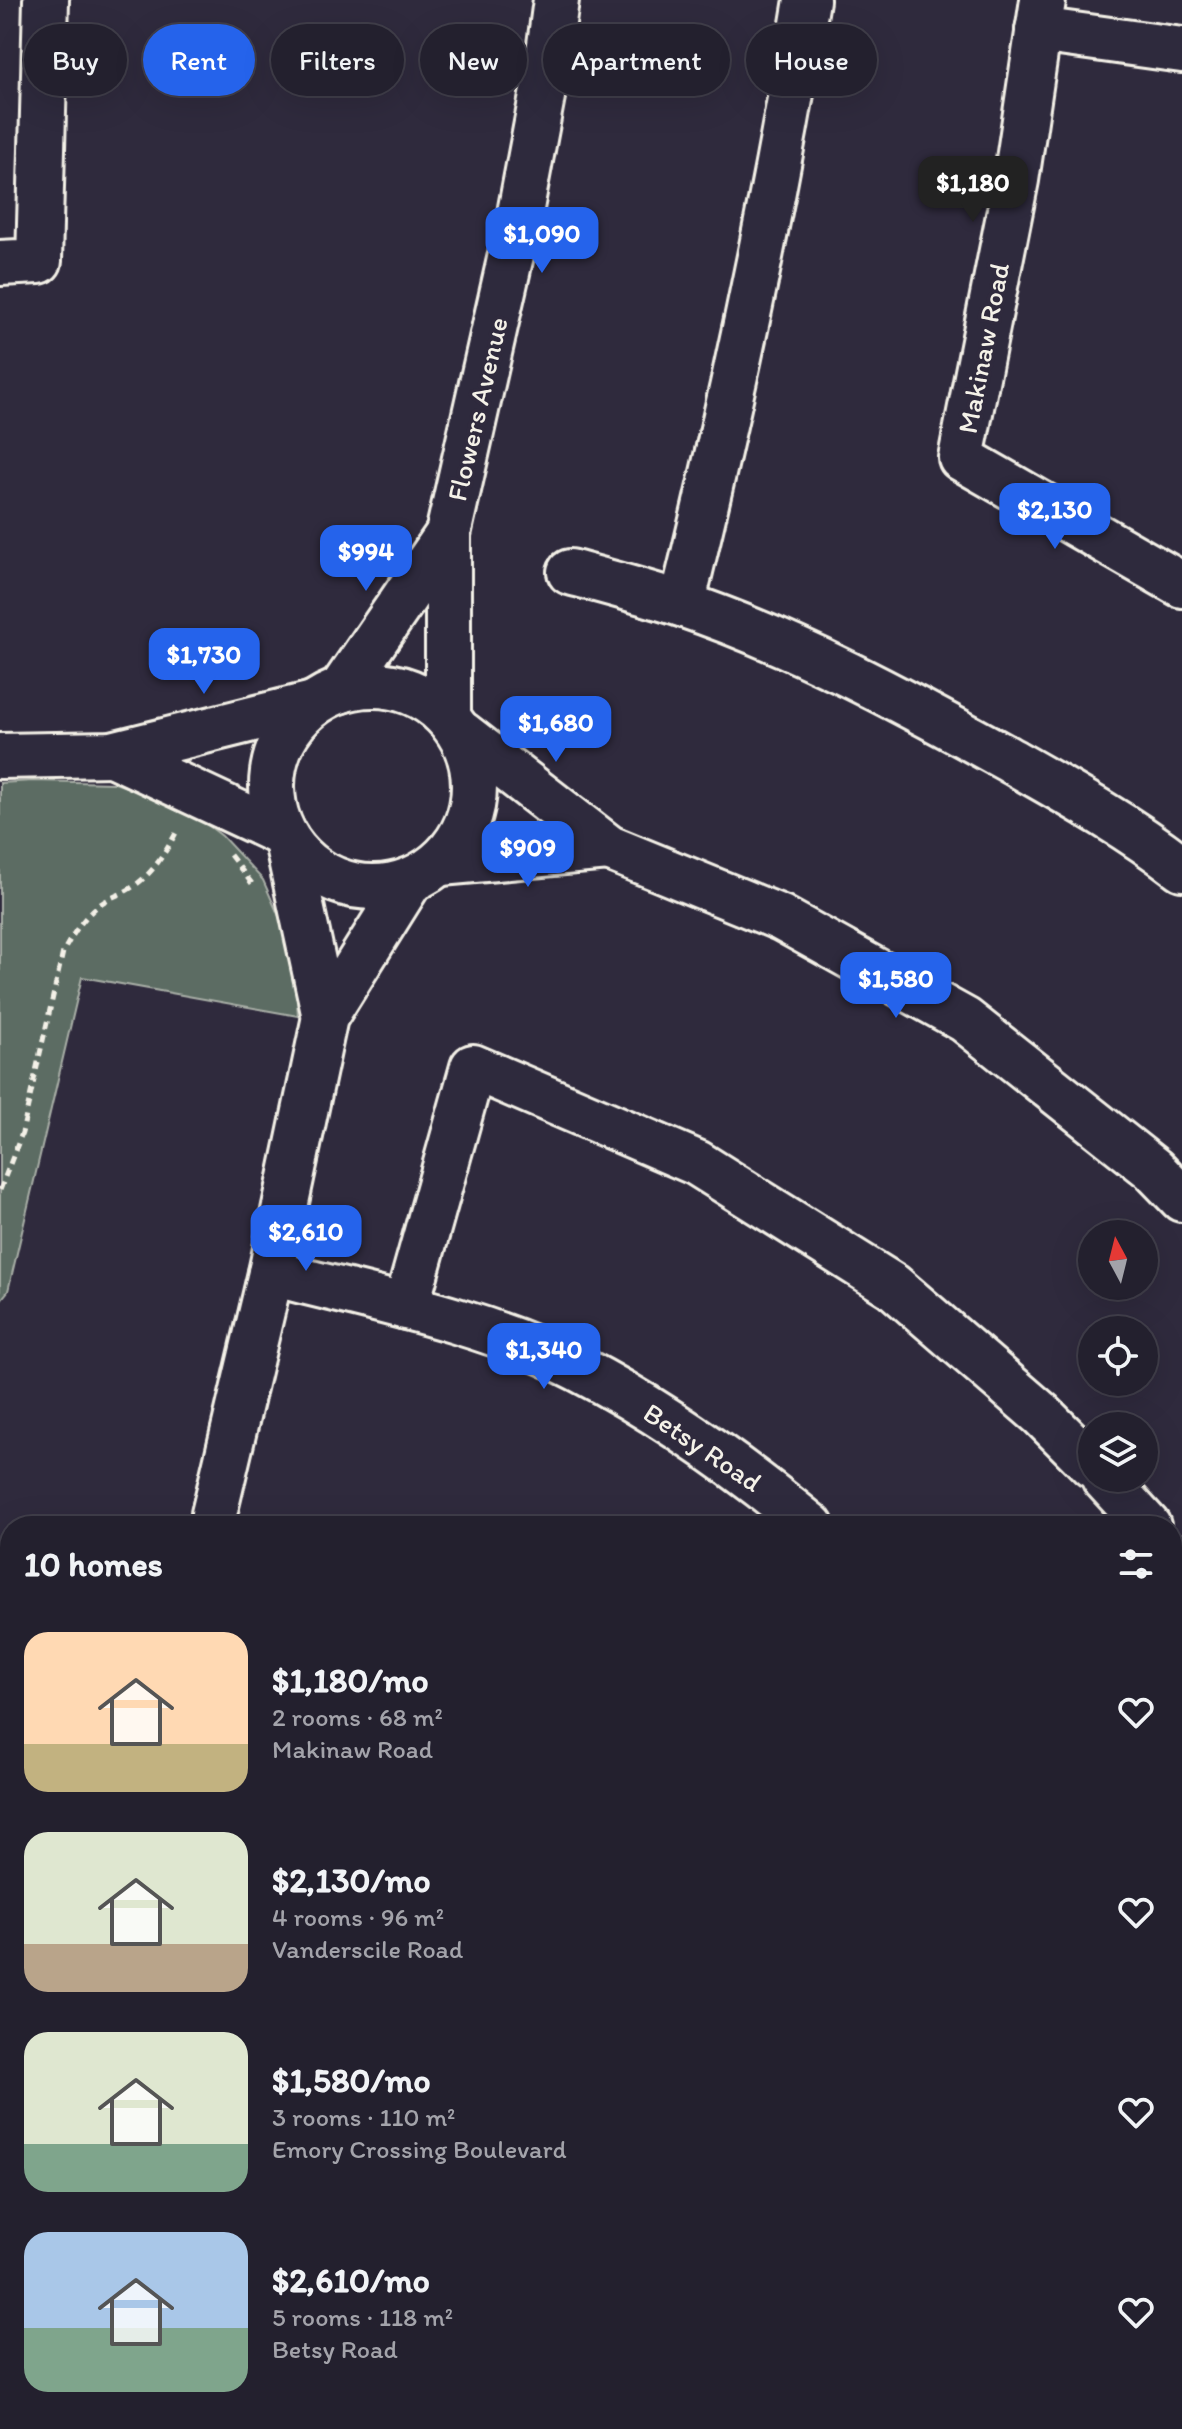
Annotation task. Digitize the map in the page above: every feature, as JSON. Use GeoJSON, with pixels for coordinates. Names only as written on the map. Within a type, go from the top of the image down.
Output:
{"type":"FeatureCollection","features":[{"type":"Feature","properties":{"kind":"street"},"geometry":{"type":"LineString","coordinates":[[20,262],[46,0]]}},
{"type":"Feature","properties":{"kind":"street","name":"Flowers Avenue"},"geometry":{"type":"LineString","coordinates":[[455,725],[448,534],[518,224],[546,75],[556,0]]}},
{"type":"Feature","properties":{"kind":"street"},"geometry":{"type":"LineString","coordinates":[[682,604],[753,299],[786,131],[807,0]]}},
{"type":"Feature","properties":{"kind":"street"},"geometry":{"type":"LineString","coordinates":[[1040,15],[1182,50]]}},
{"type":"Feature","properties":{"kind":"street","name":"Makinaw Road"},"geometry":{"type":"LineString","coordinates":[[1040,15],[1016,180],[961,458],[1182,585]]}},
{"type":"Feature","properties":{"kind":"street","name":"Flowers Avenue"},"geometry":{"type":"LineString","coordinates":[[327,697],[448,534]]}},
{"type":"Feature","properties":{"kind":"street"},"geometry":{"type":"LineString","coordinates":[[570,572],[682,604],[812,657],[957,731],[1059,788],[1182,868]]}},
{"type":"Feature","properties":{"kind":"street"},"geometry":{"type":"LineString","coordinates":[[0,756],[112,754],[370,684],[398,688],[425,699],[609,848],[781,918],[965,1020],[1153,1169],[1182,1199]]}},
{"type":"Feature","properties":{"kind":"street"},"geometry":{"type":"LineString","coordinates":[[325,1017],[285,837],[273,807],[272,778],[278,750],[292,725],[327,697]]}},
{"type":"Feature","properties":{"kind":"street"},"geometry":{"type":"LineString","coordinates":[[214,1514],[271,1273],[325,1017],[426,872],[463,836],[474,802],[474,767],[455,725]]}},
{"type":"Feature","properties":{"kind":"street"},"geometry":{"type":"LineString","coordinates":[[112,754],[285,837],[311,867],[341,883],[376,888],[426,872],[609,848]]}},
{"type":"Feature","properties":{"kind":"street"},"geometry":{"type":"LineString","coordinates":[[406,1307],[473,1067],[697,1163],[893,1286],[1041,1414],[1078,1451]]}},
{"type":"Feature","properties":{"kind":"street","name":"Betsy Road"},"geometry":{"type":"LineString","coordinates":[[271,1273],[445,1318],[524,1345],[578,1368],[704,1444],[799,1516]]}},
{"type":"Feature","properties":{"kind":"street"},"geometry":{"type":"LineString","coordinates":[[1117,1492],[1139,1516]]}},
{"type":"Feature","properties":{"kind":"path"},"geometry":{"type":"LineString","coordinates":[[0,1190],[22,1133],[63,952],[75,929],[94,909],[131,888],[155,867],[179,828],[169,822]]}},
{"type":"Feature","properties":{"kind":"path"},"geometry":{"type":"LineString","coordinates":[[226,850],[256,887]]}},
{"type":"Feature","properties":{"kind":"green space"},"geometry":{"type":"Polygon","coordinates":[[[0,783],[115,783],[187,809],[222,836],[263,880],[293,948],[298,1016],[82,977],[8,1291],[0,1301],[0,783]]]}}]}
